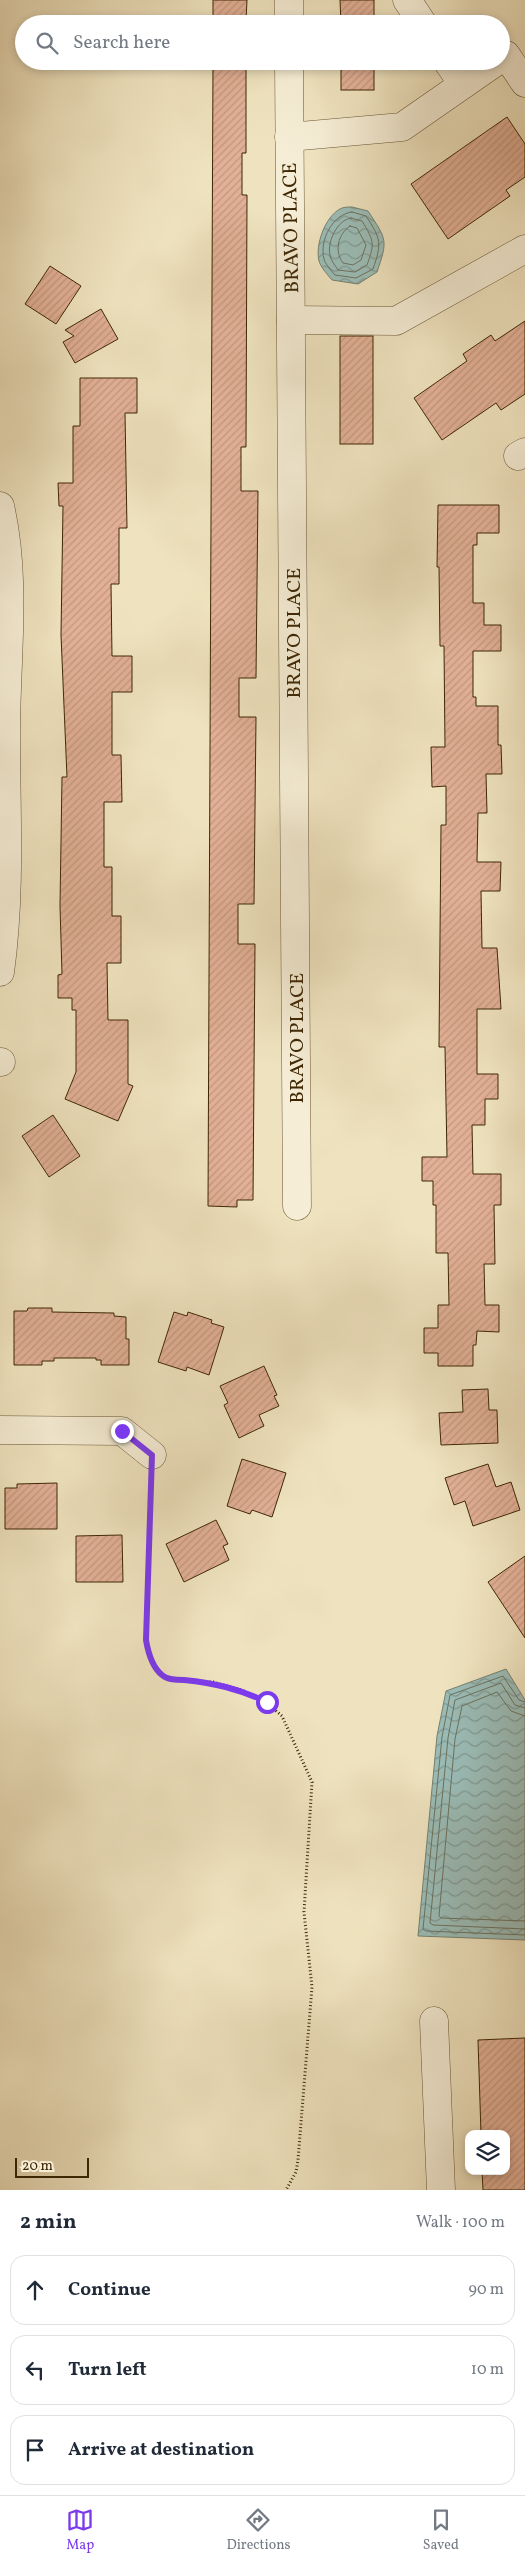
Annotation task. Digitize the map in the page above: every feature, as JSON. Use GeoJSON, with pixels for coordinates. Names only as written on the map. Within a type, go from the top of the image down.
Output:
{"type":"FeatureCollection","features":[{"type":"Feature","properties":{"kind":"street"},"geometry":{"type":"LineString","coordinates":[[289,0],[289,15]]}},
{"type":"Feature","properties":{"kind":"street"},"geometry":{"type":"LineString","coordinates":[[408,0],[417,15]]}},
{"type":"Feature","properties":{"kind":"street"},"geometry":{"type":"LineString","coordinates":[[510,59],[525,83]]}},
{"type":"Feature","properties":{"kind":"street","name":"BRAVO PLACE"},"geometry":{"type":"LineString","coordinates":[[289,70],[297,1206]]}},
{"type":"Feature","properties":{"kind":"street"},"geometry":{"type":"LineString","coordinates":[[453,70],[463,84]]}},
{"type":"Feature","properties":{"kind":"street"},"geometry":{"type":"LineString","coordinates":[[289,137],[402,127],[484,70]]}},
{"type":"Feature","properties":{"kind":"street"},"geometry":{"type":"LineString","coordinates":[[291,320],[396,321],[525,250]]}},
{"type":"Feature","properties":{"kind":"street"},"geometry":{"type":"LineString","coordinates":[[0,506],[9,552],[3,734],[8,905],[0,972]]}},
{"type":"Feature","properties":{"kind":"street"},"geometry":{"type":"LineString","coordinates":[[0,1430],[122,1431],[152,1455]]}},
{"type":"Feature","properties":{"kind":"street"},"geometry":{"type":"LineString","coordinates":[[434,2021],[441,2190]]}},
{"type":"Feature","properties":{"kind":"path"},"geometry":{"type":"LineString","coordinates":[[152,1455],[146,1640],[148,1654],[162,1676],[172,1680],[213,1682],[242,1690],[267,1702],[282,1716],[312,1782],[304,1912],[312,1987],[298,2160],[296,2172],[286,2190]]}},
{"type":"Feature","properties":{"kind":"water"},"geometry":{"type":"Polygon","coordinates":[[[352,207],[368,211],[384,240],[383,253],[377,272],[358,284],[332,280],[321,266],[318,255],[322,232],[330,218],[341,208],[352,207]]]}},
{"type":"Feature","properties":{"kind":"water"},"geometry":{"type":"Polygon","coordinates":[[[506,1669],[525,1700],[525,1940],[418,1936],[437,1736],[446,1691],[506,1669]]]}},
{"type":"Feature","properties":{"kind":"building"},"geometry":{"type":"Polygon","coordinates":[[[213,0],[247,0],[246,15],[213,15],[213,0]]]}},
{"type":"Feature","properties":{"kind":"building"},"geometry":{"type":"Polygon","coordinates":[[[340,0],[374,0],[374,15],[341,15],[340,0]]]}},
{"type":"Feature","properties":{"kind":"building"},"geometry":{"type":"Polygon","coordinates":[[[213,70],[246,70],[246,153],[242,153],[242,195],[247,195],[246,447],[241,447],[241,491],[258,491],[256,678],[239,678],[239,717],[256,717],[254,904],[238,904],[238,944],[255,944],[253,1200],[237,1200],[237,1207],[208,1206],[213,70]]]}},
{"type":"Feature","properties":{"kind":"building"},"geometry":{"type":"Polygon","coordinates":[[[341,70],[374,70],[374,90],[341,90],[341,70]]]}},
{"type":"Feature","properties":{"kind":"building"},"geometry":{"type":"Polygon","coordinates":[[[507,117],[525,144],[525,177],[506,190],[510,196],[448,239],[411,184],[507,117]]]}},
{"type":"Feature","properties":{"kind":"building"},"geometry":{"type":"Polygon","coordinates":[[[50,266],[81,286],[56,324],[25,304],[50,266]]]}},
{"type":"Feature","properties":{"kind":"building"},"geometry":{"type":"Polygon","coordinates":[[[101,309],[118,339],[75,363],[63,342],[74,336],[65,330],[101,309]]]}},
{"type":"Feature","properties":{"kind":"building"},"geometry":{"type":"Polygon","coordinates":[[[525,321],[525,394],[501,410],[496,403],[442,440],[414,398],[467,361],[463,354],[491,335],[495,341],[525,321]]]}},
{"type":"Feature","properties":{"kind":"building"},"geometry":{"type":"Polygon","coordinates":[[[340,336],[373,336],[373,444],[340,444],[340,336]]]}},
{"type":"Feature","properties":{"kind":"building"},"geometry":{"type":"Polygon","coordinates":[[[80,378],[137,378],[137,413],[125,413],[127,528],[119,528],[119,584],[111,584],[112,656],[132,656],[132,692],[112,692],[112,755],[121,755],[122,802],[104,802],[104,867],[112,867],[112,916],[121,916],[121,963],[107,963],[108,1020],[128,1020],[128,1084],[133,1086],[118,1121],[65,1099],[76,1072],[76,1010],[72,1010],[72,998],[58,998],[58,975],[62,974],[60,906],[62,777],[67,777],[61,635],[63,506],[59,506],[58,483],[73,483],[73,426],[80,426],[80,378]]]}},
{"type":"Feature","properties":{"kind":"building"},"geometry":{"type":"Polygon","coordinates":[[[438,505],[499,505],[499,533],[477,533],[477,545],[473,545],[473,603],[484,603],[484,625],[501,625],[501,651],[473,651],[473,697],[476,697],[476,706],[498,706],[498,745],[501,745],[502,774],[486,774],[487,813],[478,813],[477,862],[501,862],[500,891],[481,891],[482,948],[497,948],[501,1009],[477,1009],[477,1074],[498,1074],[498,1099],[485,1099],[485,1125],[472,1125],[473,1174],[501,1174],[501,1205],[494,1205],[495,1264],[484,1264],[485,1305],[499,1305],[499,1332],[477,1331],[476,1345],[473,1345],[473,1366],[438,1366],[438,1353],[424,1353],[424,1328],[438,1328],[438,1305],[449,1305],[448,1253],[436,1253],[436,1205],[433,1205],[433,1181],[422,1181],[422,1157],[447,1157],[445,1047],[439,1047],[441,825],[446,825],[446,786],[432,787],[431,747],[445,747],[444,646],[440,646],[439,567],[437,567],[438,505]]]}},
{"type":"Feature","properties":{"kind":"building"},"geometry":{"type":"Polygon","coordinates":[[[53,1115],[80,1156],[49,1177],[22,1136],[53,1115]]]}},
{"type":"Feature","properties":{"kind":"building"},"geometry":{"type":"Polygon","coordinates":[[[28,1308],[52,1308],[52,1312],[114,1313],[114,1316],[126,1317],[126,1339],[129,1339],[129,1365],[101,1365],[101,1360],[96,1360],[96,1358],[54,1358],[54,1361],[42,1361],[42,1365],[14,1365],[14,1311],[27,1311],[28,1308]]]}},
{"type":"Feature","properties":{"kind":"building"},"geometry":{"type":"Polygon","coordinates":[[[174,1312],[187,1316],[188,1312],[212,1320],[211,1323],[224,1327],[209,1375],[187,1367],[186,1371],[158,1362],[174,1312]]]}},
{"type":"Feature","properties":{"kind":"building"},"geometry":{"type":"Polygon","coordinates":[[[264,1366],[277,1395],[274,1396],[279,1406],[259,1415],[264,1426],[239,1438],[224,1405],[228,1403],[220,1386],[264,1366]]]}},
{"type":"Feature","properties":{"kind":"building"},"geometry":{"type":"Polygon","coordinates":[[[488,1389],[489,1410],[497,1410],[498,1443],[441,1445],[439,1413],[463,1412],[462,1390],[488,1389]]]}},
{"type":"Feature","properties":{"kind":"building"},"geometry":{"type":"Polygon","coordinates":[[[242,1459],[286,1473],[272,1517],[252,1510],[250,1514],[227,1506],[242,1459]]]}},
{"type":"Feature","properties":{"kind":"building"},"geometry":{"type":"Polygon","coordinates":[[[488,1464],[496,1487],[511,1482],[520,1510],[473,1526],[465,1501],[454,1505],[445,1478],[488,1464]]]}},
{"type":"Feature","properties":{"kind":"building"},"geometry":{"type":"Polygon","coordinates":[[[57,1483],[57,1529],[5,1529],[5,1488],[17,1488],[17,1484],[57,1483]]]}},
{"type":"Feature","properties":{"kind":"building"},"geometry":{"type":"Polygon","coordinates":[[[216,1520],[228,1544],[223,1546],[229,1560],[184,1582],[166,1544],[216,1520]]]}},
{"type":"Feature","properties":{"kind":"building"},"geometry":{"type":"Polygon","coordinates":[[[122,1535],[123,1582],[76,1582],[76,1536],[122,1535]]]}},
{"type":"Feature","properties":{"kind":"building"},"geometry":{"type":"Polygon","coordinates":[[[525,1556],[525,1638],[488,1582],[525,1556]]]}},
{"type":"Feature","properties":{"kind":"building"},"geometry":{"type":"Polygon","coordinates":[[[525,2038],[525,2190],[483,2190],[482,2175],[510,2175],[510,2130],[481,2130],[478,2040],[525,2038]]]}},
{"type":"Feature","properties":{"kind":"route"},"geometry":{"type":"LineString","coordinates":[[122,1431],[152,1455],[146,1640],[148,1654],[162,1676],[172,1680],[213,1682],[242,1690],[267,1702]]}}]}
